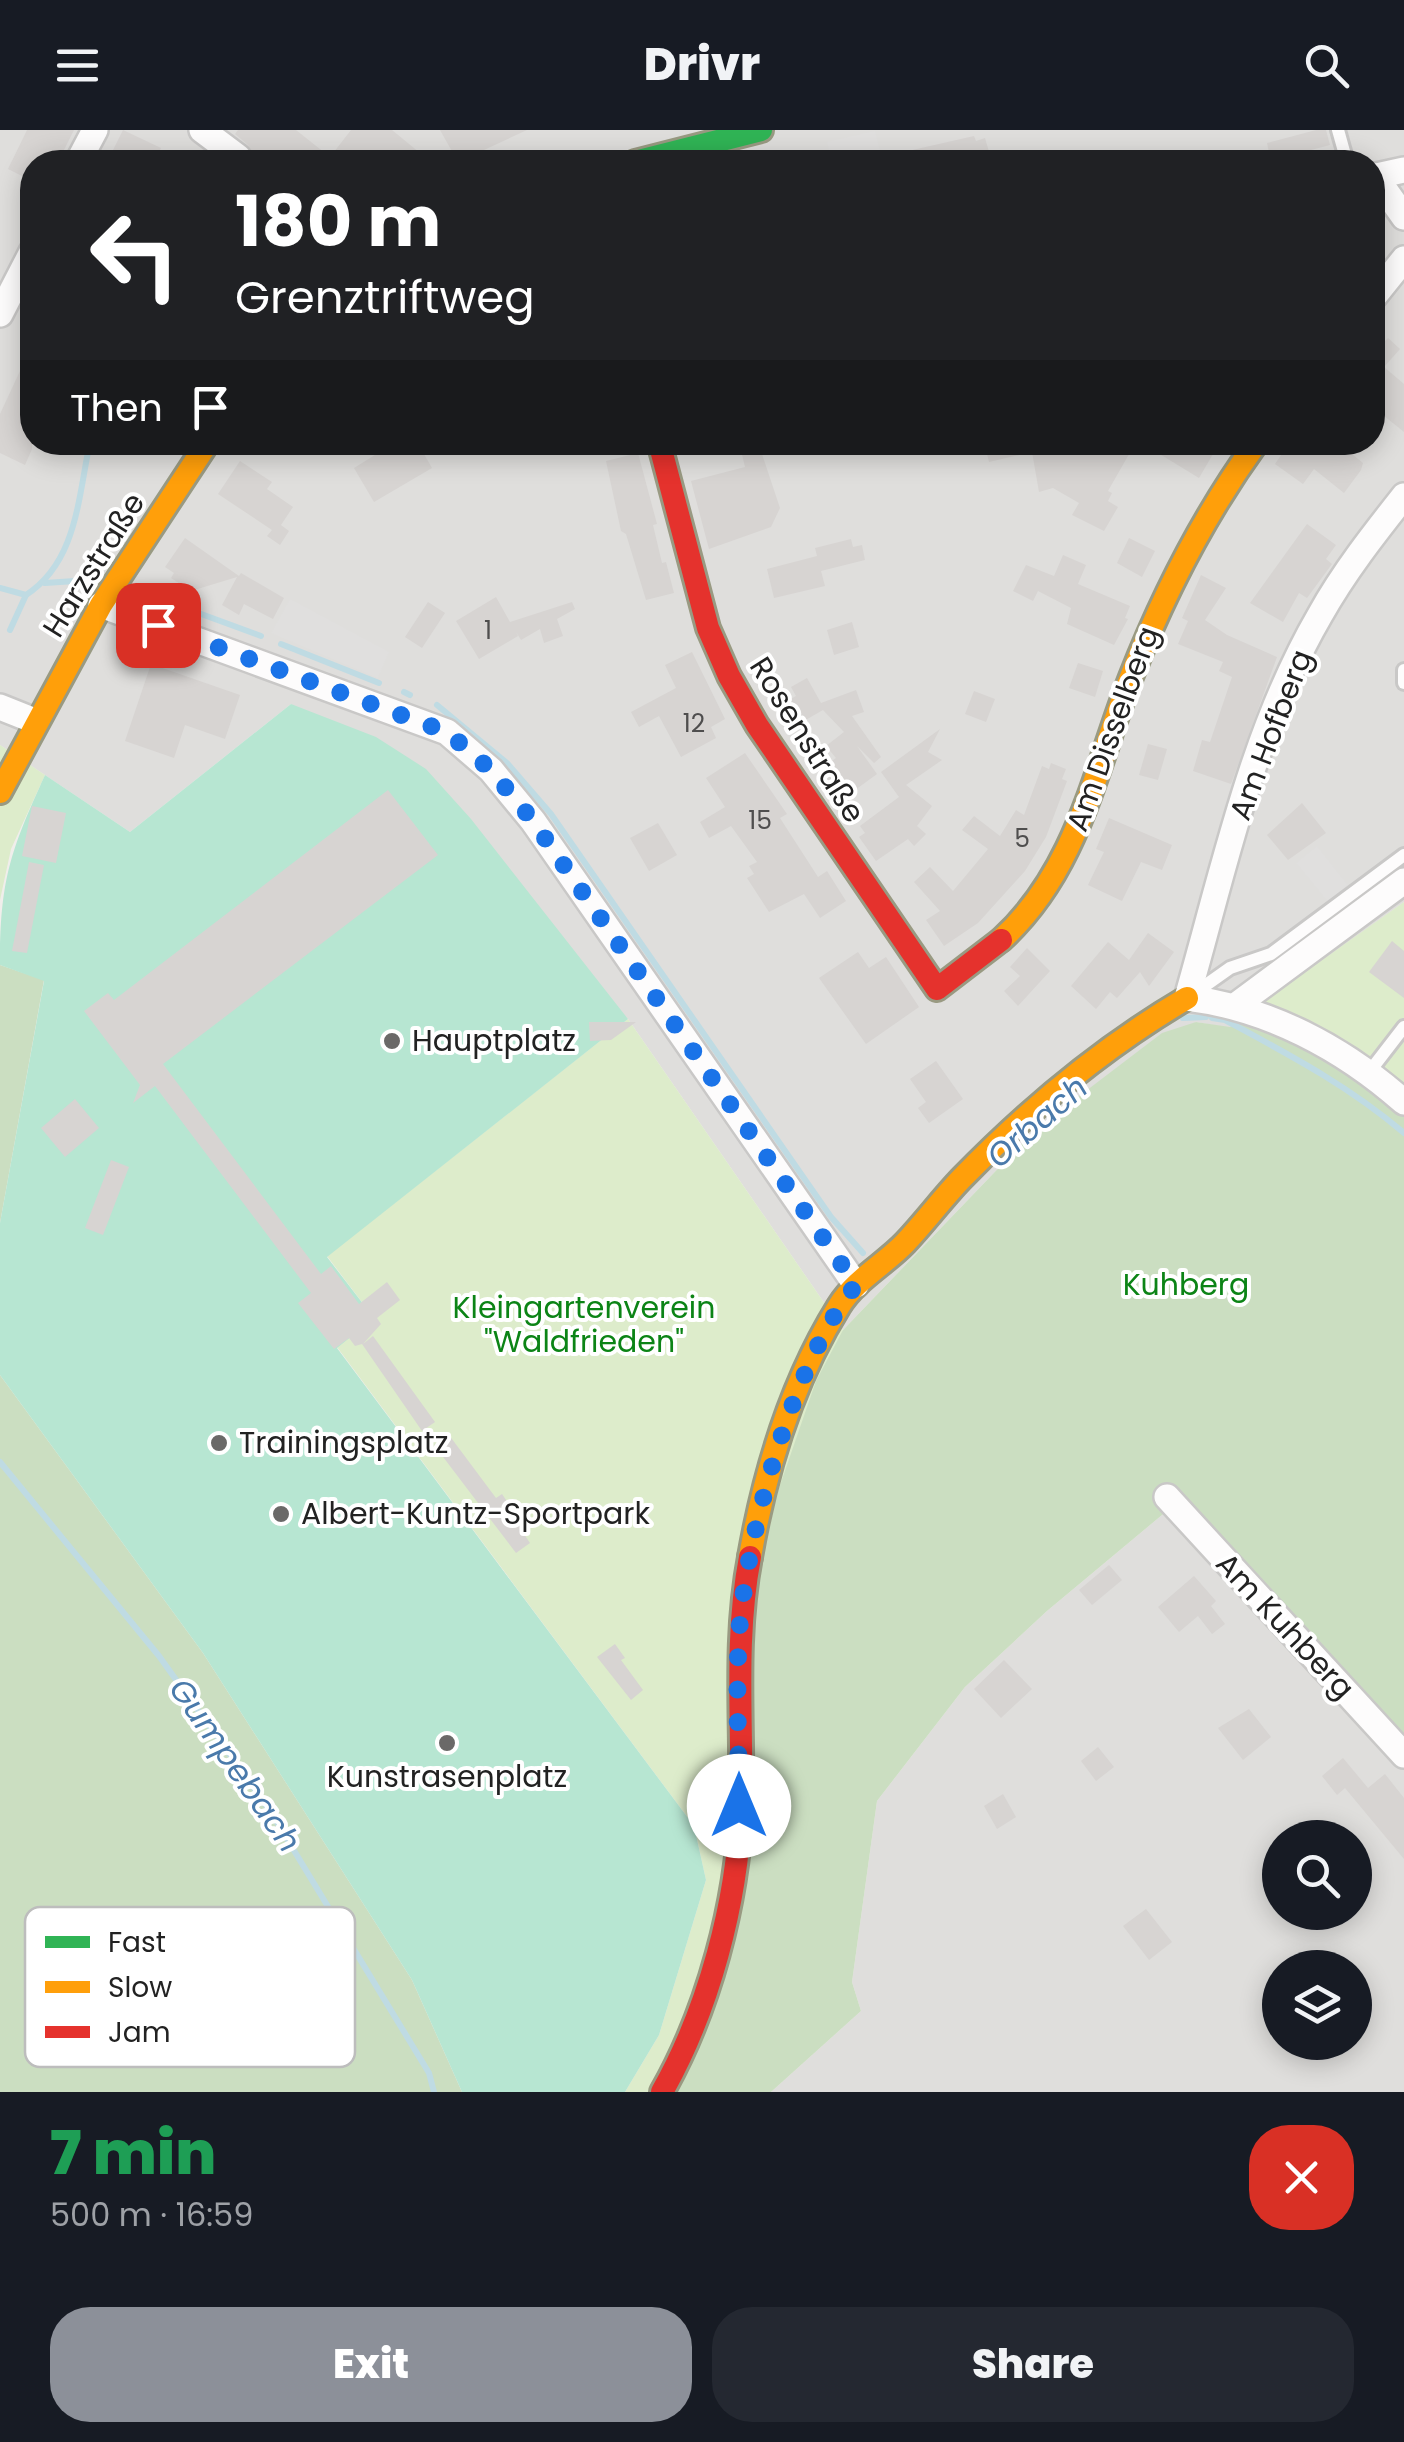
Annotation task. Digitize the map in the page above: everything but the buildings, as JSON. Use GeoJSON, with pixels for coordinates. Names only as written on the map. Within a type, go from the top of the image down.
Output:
{"type":"FeatureCollection","features":[{"type":"Feature","properties":{"kind":"street"},"geometry":{"type":"LineString","coordinates":[[683,150],[762,130]]}},
{"type":"Feature","properties":{"kind":"street"},"geometry":{"type":"LineString","coordinates":[[1385,191],[1404,216]]}},
{"type":"Feature","properties":{"kind":"street"},"geometry":{"type":"LineString","coordinates":[[1385,283],[1404,259]]}},
{"type":"Feature","properties":{"kind":"street"},"geometry":{"type":"LineString","coordinates":[[0,314],[20,275]]}},
{"type":"Feature","properties":{"kind":"street","name":"Harzstraße"},"geometry":{"type":"LineString","coordinates":[[0,792],[101,604],[199,455]]}},
{"type":"Feature","properties":{"kind":"street","name":"Rosenstraße"},"geometry":{"type":"LineString","coordinates":[[663,455],[708,628],[729,676],[756,725],[937,988]]}},
{"type":"Feature","properties":{"kind":"street","name":"Am Disselberg"},"geometry":{"type":"LineString","coordinates":[[937,988],[1007,934],[1035,905],[1057,870],[1078,832],[1124,697],[1180,562],[1249,455]]}},
{"type":"Feature","properties":{"kind":"street","name":"Am Hofberg"},"geometry":{"type":"LineString","coordinates":[[1186,998],[1246,792],[1282,694],[1319,617],[1356,558],[1404,496]]}},
{"type":"Feature","properties":{"kind":"street"},"geometry":{"type":"LineString","coordinates":[[101,604],[390,707],[447,732],[491,770],[533,821],[856,1285]]}},
{"type":"Feature","properties":{"kind":"street"},"geometry":{"type":"LineString","coordinates":[[0,707],[35,721]]}},
{"type":"Feature","properties":{"kind":"street"},"geometry":{"type":"LineString","coordinates":[[1235,1006],[1404,881]]}},
{"type":"Feature","properties":{"kind":"street"},"geometry":{"type":"LineString","coordinates":[[662,2092],[676,2070],[710,1970],[738,1839],[740,1621],[762,1504],[793,1406],[839,1305],[856,1285],[893,1256],[1025,1113],[1128,1031],[1186,998],[1235,1006],[1291,1027],[1370,1072],[1404,1102]]}},
{"type":"Feature","properties":{"kind":"street","name":"Am Kuhberg"},"geometry":{"type":"LineString","coordinates":[[1167,1498],[1404,1755]]}},
{"type":"Feature","properties":{"kind":"lane"},"geometry":{"type":"LineString","coordinates":[[1404,670],[1404,684]]}},
{"type":"Feature","properties":{"kind":"lane"},"geometry":{"type":"LineString","coordinates":[[1186,998],[1230,968],[1271,954],[1404,856]]}},
{"type":"Feature","properties":{"kind":"lane"},"geometry":{"type":"LineString","coordinates":[[1370,1072],[1404,1027]]}},
{"type":"Feature","properties":{"kind":"shaded area"},"geometry":{"type":"Polygon","coordinates":[[[0,130],[1404,130],[1404,902],[1230,1028],[1196,1022],[1036,1129],[843,1330],[628,1019],[291,704],[130,832],[0,745],[0,130]]]}},
{"type":"Feature","properties":{"kind":"shaded area"},"geometry":{"type":"Polygon","coordinates":[[[875,131],[880,150],[829,150],[827,142],[875,131]]]}},
{"type":"Feature","properties":{"kind":"shaded area"},"geometry":{"type":"Polygon","coordinates":[[[290,599],[389,652],[378,678],[271,633],[290,599]]]}},
{"type":"Feature","properties":{"kind":"shaded area"},"geometry":{"type":"Polygon","coordinates":[[[1317,846],[1348,885],[1328,902],[1296,863],[1317,846]]]}},
{"type":"Feature","properties":{"kind":"shaded area"},"geometry":{"type":"Polygon","coordinates":[[[1180,1500],[1404,1743],[1404,2092],[771,2092],[861,2011],[852,1982],[877,1801],[965,1687],[1047,1611],[1180,1500]]]}},
{"type":"Feature","properties":{"kind":"green space","name":"Albert-Kuntz-Sportpark"},"geometry":{"type":"Polygon","coordinates":[[[291,704],[376,737],[426,769],[471,819],[628,1019],[327,1257],[374,1318],[337,1348],[694,1826],[706,1880],[659,2035],[625,2092],[462,2092],[412,1980],[203,1653],[0,1375],[0,1223],[44,981],[0,965],[0,936],[9,867],[33,802],[45,775],[130,832],[291,704]]]}},
{"type":"Feature","properties":{"kind":"green space"},"geometry":{"type":"Polygon","coordinates":[[[0,745],[45,775],[11,849],[0,900],[0,745]]]}},
{"type":"Feature","properties":{"kind":"green space"},"geometry":{"type":"Polygon","coordinates":[[[1404,902],[1404,1086],[1386,1070],[1263,1002],[1404,902]]]}},
{"type":"Feature","properties":{"kind":"green space"},"geometry":{"type":"Polygon","coordinates":[[[0,965],[44,980],[0,1223],[0,965]]]}},
{"type":"Feature","properties":{"kind":"green space","name":"Kuhberg"},"geometry":{"type":"Polygon","coordinates":[[[1263,1002],[1386,1070],[1404,1086],[1404,1743],[1180,1500],[1047,1611],[965,1687],[877,1801],[852,1982],[861,2011],[771,2092],[674,2092],[719,1971],[758,1580],[777,1494],[816,1381],[843,1330],[1036,1129],[1162,1033],[1196,1022],[1230,1027],[1263,1002]]]}},
{"type":"Feature","properties":{"kind":"green space","name":"Kleingartenverein \"Waldfrieden\""},"geometry":{"type":"Polygon","coordinates":[[[628,1019],[843,1330],[748,1839],[674,2092],[625,2092],[659,2035],[706,1880],[694,1826],[337,1347],[374,1318],[327,1256],[628,1019]]]}},
{"type":"Feature","properties":{"kind":"green space"},"geometry":{"type":"Polygon","coordinates":[[[0,1375],[203,1653],[412,1980],[462,2092],[0,2092],[0,1375]]]}},
{"type":"Feature","properties":{"kind":"waterway"},"geometry":{"type":"LineString","coordinates":[[0,588],[26,595],[56,565],[73,527],[88,455]]}},
{"type":"Feature","properties":{"kind":"waterway","name":"Orbach"},"geometry":{"type":"LineString","coordinates":[[45,583],[90,580]]}},
{"type":"Feature","properties":{"kind":"waterway","name":"Orbach"},"geometry":{"type":"LineString","coordinates":[[144,593],[261,636]]}},
{"type":"Feature","properties":{"kind":"waterway"},"geometry":{"type":"LineString","coordinates":[[10,630],[26,595]]}},
{"type":"Feature","properties":{"kind":"waterway","name":"Orbach"},"geometry":{"type":"LineString","coordinates":[[281,644],[379,683]]}},
{"type":"Feature","properties":{"kind":"waterway","name":"Orbach"},"geometry":{"type":"LineString","coordinates":[[404,692],[410,695]]}},
{"type":"Feature","properties":{"kind":"waterway","name":"Orbach"},"geometry":{"type":"LineString","coordinates":[[437,705],[507,763],[551,814],[831,1217],[863,1253]]}},
{"type":"Feature","properties":{"kind":"waterway","name":"Orbach"},"geometry":{"type":"LineString","coordinates":[[1183,1018],[1206,1017]]}},
{"type":"Feature","properties":{"kind":"waterway","name":"Orbach"},"geometry":{"type":"LineString","coordinates":[[1212,1018],[1225,1020],[1318,1072],[1404,1133]]}},
{"type":"Feature","properties":{"kind":"waterway","name":"Gumpebach"},"geometry":{"type":"LineString","coordinates":[[0,1462],[159,1656],[270,1811],[328,1907]]}},
{"type":"Feature","properties":{"kind":"waterway","name":"Gumpebach"},"geometry":{"type":"LineString","coordinates":[[355,1951],[429,2073],[434,2092]]}},
{"type":"Feature","properties":{"kind":"traffic: fast"},"geometry":{"type":"LineString","coordinates":[[682,150],[761,130]]}},
{"type":"Feature","properties":{"kind":"traffic: slow"},"geometry":{"type":"LineString","coordinates":[[0,792],[101,605],[199,455]]}},
{"type":"Feature","properties":{"kind":"traffic: slow"},"geometry":{"type":"LineString","coordinates":[[1001,940],[1049,882],[1066,850],[1157,615],[1203,526],[1248,455]]}},
{"type":"Feature","properties":{"kind":"traffic: slow"},"geometry":{"type":"LineString","coordinates":[[750,1557],[783,1427],[808,1364],[846,1297],[905,1243],[961,1179],[1040,1104],[1125,1038],[1187,998]]}},
{"type":"Feature","properties":{"kind":"traffic: jam"},"geometry":{"type":"LineString","coordinates":[[662,455],[708,628],[729,676],[757,725],[937,989],[1001,940]]}},
{"type":"Feature","properties":{"kind":"traffic: jam"},"geometry":{"type":"LineString","coordinates":[[662,2092],[707,1991],[734,1881],[741,1808],[742,1620],[750,1557]]}},
{"type":"Feature","properties":{"kind":"place","name":"Hauptplatz"},"geometry":{"type":"Point","coordinates":[392,1041]}},
{"type":"Feature","properties":{"kind":"place","name":"Trainingsplatz"},"geometry":{"type":"Point","coordinates":[219,1443]}},
{"type":"Feature","properties":{"kind":"place","name":"Albert-Kuntz-Sportpark"},"geometry":{"type":"Point","coordinates":[281,1514]}},
{"type":"Feature","properties":{"kind":"place","name":"Kunstrasenplatz"},"geometry":{"type":"Point","coordinates":[447,1743]}},
{"type":"Feature","properties":{"kind":"route"},"geometry":{"type":"LineString","coordinates":[[158,625],[390,707],[447,732],[491,770],[533,821],[856,1285],[839,1305],[793,1406],[762,1504],[740,1621],[739,1806]]}}]}
